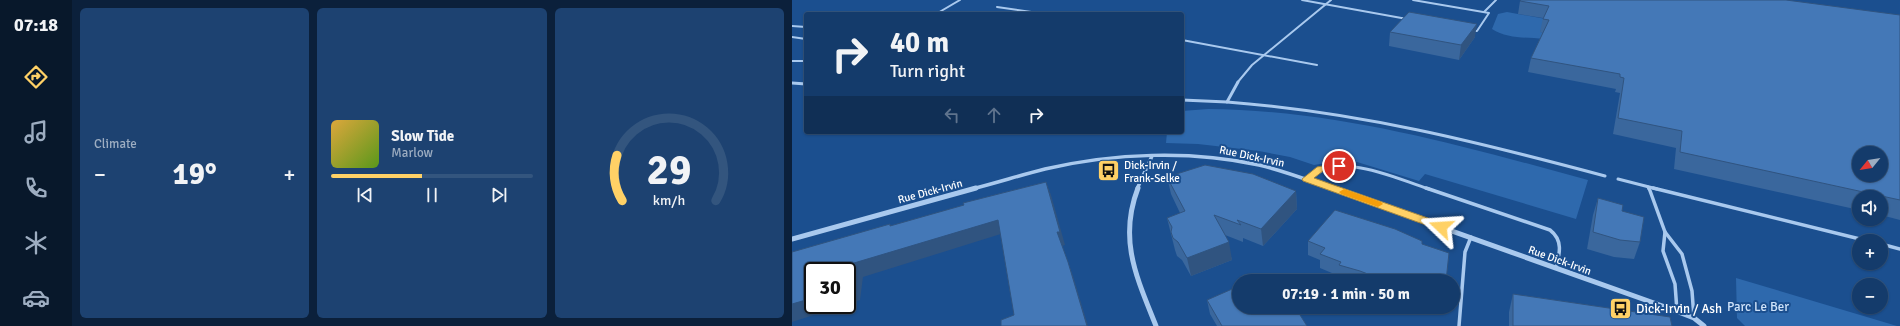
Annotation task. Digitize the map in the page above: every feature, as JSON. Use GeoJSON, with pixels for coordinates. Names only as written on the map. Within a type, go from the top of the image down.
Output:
{"type":"FeatureCollection","features":[{"type":"Feature","properties":{"kind":"street","name":"Rue Dick-Irvin"},"geometry":{"type":"LineString","coordinates":[[792,239],[1058,166],[1104,159],[1152,156],[1198,156],[1259,165],[1307,179],[1678,311],[1694,318],[1704,326]]}},
{"type":"Feature","properties":{"kind":"street"},"geometry":{"type":"LineString","coordinates":[[1152,156],[1133,202],[1129,220],[1129,242],[1133,266],[1156,326]]}},
{"type":"Feature","properties":{"kind":"lane"},"geometry":{"type":"LineString","coordinates":[[939,12],[960,0]]}},
{"type":"Feature","properties":{"kind":"lane"},"geometry":{"type":"LineString","coordinates":[[1302,0],[1414,20]]}},
{"type":"Feature","properties":{"kind":"lane"},"geometry":{"type":"LineString","coordinates":[[1227,102],[1243,74],[1263,56],[1327,5],[1331,0]]}},
{"type":"Feature","properties":{"kind":"lane"},"geometry":{"type":"LineString","coordinates":[[1413,0],[1489,12],[1477,31],[1471,30]]}},
{"type":"Feature","properties":{"kind":"lane"},"geometry":{"type":"LineString","coordinates":[[1484,12],[1488,7],[1492,6],[1496,0]]}},
{"type":"Feature","properties":{"kind":"lane"},"geometry":{"type":"LineString","coordinates":[[997,7],[1031,12]]}},
{"type":"Feature","properties":{"kind":"lane"},"geometry":{"type":"LineString","coordinates":[[792,26],[804,27]]}},
{"type":"Feature","properties":{"kind":"lane"},"geometry":{"type":"LineString","coordinates":[[792,37],[804,39]]}},
{"type":"Feature","properties":{"kind":"lane"},"geometry":{"type":"LineString","coordinates":[[1184,40],[1317,65]]}},
{"type":"Feature","properties":{"kind":"lane"},"geometry":{"type":"LineString","coordinates":[[792,61],[804,61]]}},
{"type":"Feature","properties":{"kind":"lane"},"geometry":{"type":"LineString","coordinates":[[792,83],[804,84]]}},
{"type":"Feature","properties":{"kind":"lane"},"geometry":{"type":"LineString","coordinates":[[1184,100],[1227,102],[1312,110],[1376,120],[1469,140],[1605,176]]}},
{"type":"Feature","properties":{"kind":"lane"},"geometry":{"type":"LineString","coordinates":[[1307,179],[1320,168],[1329,166],[1350,166],[1363,168],[1544,226],[1553,231],[1560,241],[1560,253],[1556,268]]}},
{"type":"Feature","properties":{"kind":"lane"},"geometry":{"type":"LineString","coordinates":[[1618,179],[1704,202],[1852,237]]}},
{"type":"Feature","properties":{"kind":"lane"},"geometry":{"type":"LineString","coordinates":[[1648,187],[1665,232],[1682,254],[1692,291],[1694,318]]}},
{"type":"Feature","properties":{"kind":"lane"},"geometry":{"type":"LineString","coordinates":[[1665,232],[1663,251],[1675,284],[1678,311]]}},
{"type":"Feature","properties":{"kind":"lane"},"geometry":{"type":"LineString","coordinates":[[1459,326],[1465,252],[1471,238]]}},
{"type":"Feature","properties":{"kind":"lane"},"geometry":{"type":"LineString","coordinates":[[1888,246],[1900,249]]}},
{"type":"Feature","properties":{"kind":"green space"},"geometry":{"type":"Polygon","coordinates":[[[1507,12],[1546,19],[1540,32],[1546,33],[1544,39],[1510,36],[1492,29],[1498,14],[1507,12]]]}},
{"type":"Feature","properties":{"kind":"green space"},"geometry":{"type":"Polygon","coordinates":[[[1208,109],[1257,111],[1353,123],[1447,143],[1588,180],[1576,219],[1425,174],[1419,181],[1357,162],[1343,160],[1314,165],[1290,157],[1259,151],[1198,144],[1166,143],[1167,134],[1184,134],[1184,111],[1208,109]]]}},
{"type":"Feature","properties":{"kind":"green space","name":"Parc Le Ber"},"geometry":{"type":"Polygon","coordinates":[[[1736,278],[1852,313],[1852,314],[1857,314],[1897,326],[1745,326],[1737,318],[1736,278]]]}},
{"type":"Feature","properties":{"kind":"building"},"geometry":{"type":"Polygon","coordinates":[[[1786,0],[1900,15],[1900,200],[1888,197],[1888,190],[1854,190],[1680,152],[1682,131],[1618,118],[1624,78],[1620,77],[1620,74],[1531,58],[1549,20],[1543,19],[1549,6],[1520,1],[1786,0]]]}},
{"type":"Feature","properties":{"kind":"building"},"geometry":{"type":"Polygon","coordinates":[[[1409,12],[1477,24],[1461,45],[1390,32],[1409,12]]]}},
{"type":"Feature","properties":{"kind":"building"},"geometry":{"type":"Polygon","coordinates":[[[1205,165],[1253,174],[1296,191],[1261,229],[1237,220],[1241,225],[1214,215],[1229,242],[1187,258],[1178,242],[1173,238],[1171,232],[1172,227],[1167,218],[1185,211],[1167,177],[1205,165]]]}},
{"type":"Feature","properties":{"kind":"building"},"geometry":{"type":"Polygon","coordinates":[[[1046,182],[1060,232],[1057,232],[1068,262],[1087,326],[1001,326],[1001,320],[1014,315],[998,220],[856,262],[804,262],[804,301],[792,304],[792,252],[964,205],[963,203],[1046,182]]]}},
{"type":"Feature","properties":{"kind":"building"},"geometry":{"type":"Polygon","coordinates":[[[1598,198],[1623,205],[1622,211],[1644,217],[1640,242],[1620,240],[1593,232],[1598,198]]]}},
{"type":"Feature","properties":{"kind":"building"},"geometry":{"type":"Polygon","coordinates":[[[1335,210],[1395,229],[1422,241],[1422,244],[1449,253],[1447,274],[1368,274],[1339,265],[1341,262],[1320,254],[1325,248],[1308,241],[1335,210]]]}},
{"type":"Feature","properties":{"kind":"building"},"geometry":{"type":"Polygon","coordinates":[[[1232,289],[1232,314],[1299,314],[1307,326],[1222,326],[1207,300],[1232,289]]]}},
{"type":"Feature","properties":{"kind":"building"},"geometry":{"type":"Polygon","coordinates":[[[1513,294],[1670,317],[1672,326],[1513,326],[1513,294]]]}},
{"type":"Feature","properties":{"kind":"slow traffic"},"geometry":{"type":"LineString","coordinates":[[1344,192],[1378,204]]}},
{"type":"Feature","properties":{"kind":"place","name":"Dick-Irvin / Frank-Selke"},"geometry":{"type":"Point","coordinates":[1109,171]}},
{"type":"Feature","properties":{"kind":"place","name":"Dick-Irvin / Ash"},"geometry":{"type":"Point","coordinates":[1620,308]}},
{"type":"Feature","properties":{"kind":"route"},"geometry":{"type":"LineString","coordinates":[[1339,166],[1320,168],[1307,179],[1441,227]]}}]}
